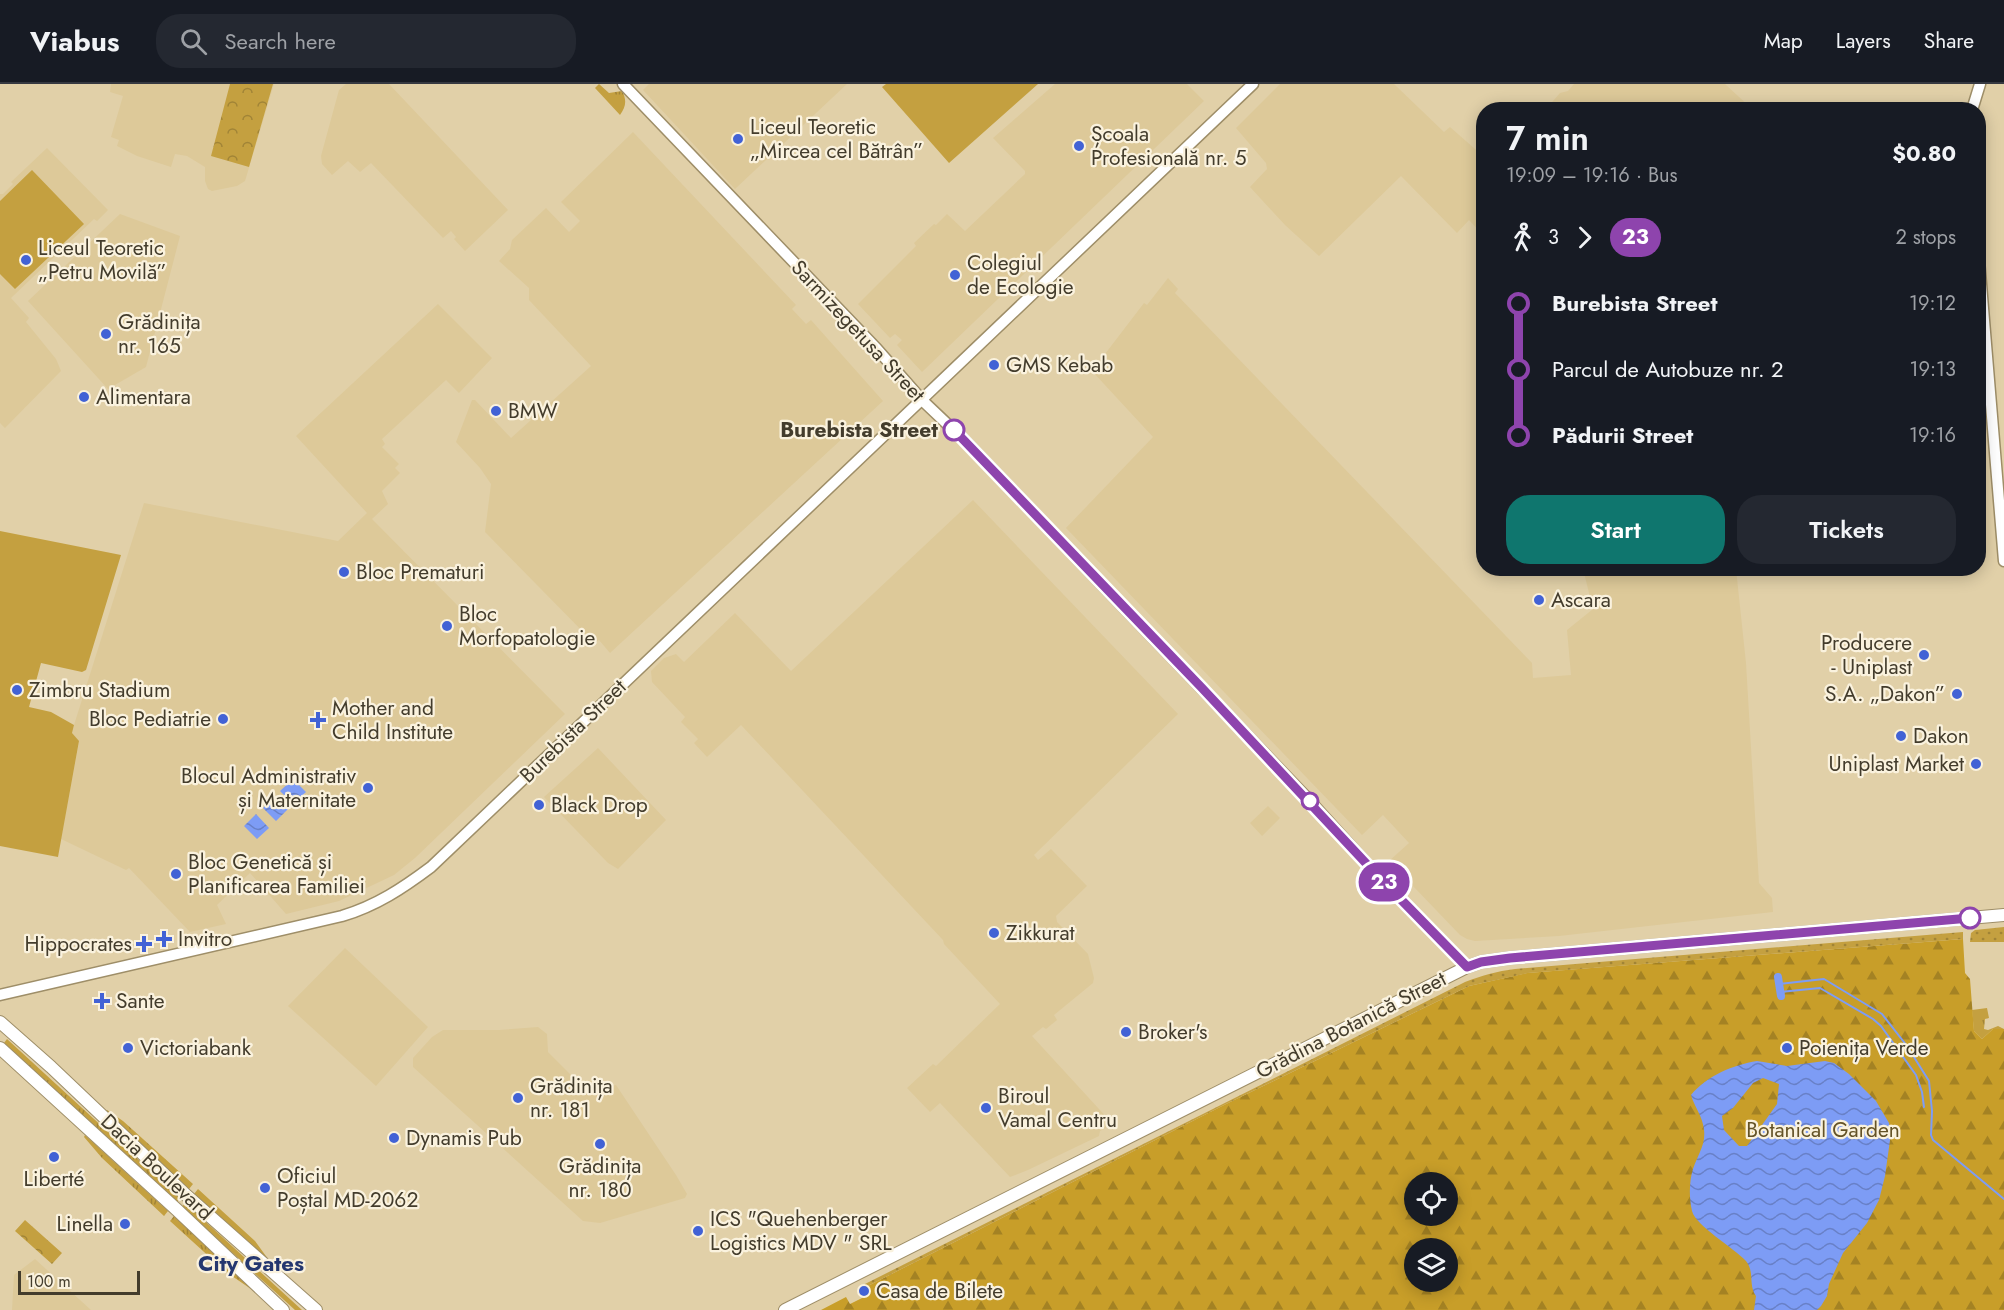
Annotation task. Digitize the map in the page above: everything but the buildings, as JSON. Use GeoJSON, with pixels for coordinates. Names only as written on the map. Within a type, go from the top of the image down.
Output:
{"type":"FeatureCollection","features":[{"type":"Feature","properties":{"kind":"main road","name":"Sarmizegetusa Street"},"geometry":{"type":"LineString","coordinates":[[623,84],[870,342],[922,400],[962,438],[1140,623],[1377,875],[1467,967]]}},
{"type":"Feature","properties":{"kind":"main road","name":"Burebista Street"},"geometry":{"type":"LineString","coordinates":[[0,995],[342,916],[375,904],[431,867],[1253,84]]}},
{"type":"Feature","properties":{"kind":"main road"},"geometry":{"type":"LineString","coordinates":[[1974,102],[1980,84]]}},
{"type":"Feature","properties":{"kind":"main road"},"geometry":{"type":"LineString","coordinates":[[1986,344],[2004,561]]}},
{"type":"Feature","properties":{"kind":"main road","name":"Grădina Botanică Street"},"geometry":{"type":"LineString","coordinates":[[785,1310],[1481,962],[2004,915]]}},
{"type":"Feature","properties":{"kind":"main road","name":"Dacia Boulevard"},"geometry":{"type":"LineString","coordinates":[[0,1022],[187,1196],[316,1310]]}},
{"type":"Feature","properties":{"kind":"main road","name":"Dacia Boulevard"},"geometry":{"type":"LineString","coordinates":[[0,1048],[283,1310]]}},
{"type":"Feature","properties":{"kind":"shaded area"},"geometry":{"type":"Polygon","coordinates":[[[111,84],[274,84],[245,181],[237,186],[212,191],[208,189],[205,181],[205,167],[187,156],[175,154],[171,167],[137,156],[117,146],[119,140],[111,137],[123,96],[110,92],[111,84]]]}},
{"type":"Feature","properties":{"kind":"shaded area"},"geometry":{"type":"Polygon","coordinates":[[[346,84],[389,84],[508,210],[465,251],[454,239],[456,237],[451,231],[443,238],[371,163],[360,172],[348,161],[332,175],[322,164],[321,156],[339,90],[346,84]]]}},
{"type":"Feature","properties":{"kind":"shaded area","name":"Liceul Teoretic „Mircea cel Bătrân”"},"geometry":{"type":"Polygon","coordinates":[[[649,84],[847,84],[735,189],[643,90],[649,84]]]}},
{"type":"Feature","properties":{"kind":"shaded area"},"geometry":{"type":"Polygon","coordinates":[[[1055,84],[1187,84],[1204,101],[922,372],[897,345],[902,340],[895,334],[890,338],[858,304],[916,246],[914,243],[934,224],[936,225],[947,214],[965,231],[1025,174],[1025,171],[993,138],[1055,84]]]}},
{"type":"Feature","properties":{"kind":"shaded area"},"geometry":{"type":"Polygon","coordinates":[[[1280,84],[1394,84],[1444,132],[1450,127],[1476,150],[1476,228],[1469,220],[1457,233],[1401,176],[1319,256],[1285,225],[1250,187],[1267,169],[1266,163],[1236,128],[1280,84]]]}},
{"type":"Feature","properties":{"kind":"shaded area"},"geometry":{"type":"Polygon","coordinates":[[[1574,84],[1725,84],[1744,102],[1552,102],[1560,93],[1568,91],[1574,84]]]}},
{"type":"Feature","properties":{"kind":"shaded area"},"geometry":{"type":"Polygon","coordinates":[[[633,132],[796,305],[792,309],[806,324],[811,320],[883,401],[610,653],[599,640],[594,643],[485,532],[491,484],[456,442],[472,400],[475,400],[511,438],[591,366],[529,300],[529,288],[499,261],[510,249],[512,240],[546,208],[569,232],[580,221],[561,202],[633,132]]]}},
{"type":"Feature","properties":{"kind":"shaded area","name":"Liceul Teoretic „Petru Movilă”"},"geometry":{"type":"Polygon","coordinates":[[[47,148],[108,210],[97,221],[94,219],[11,298],[29,318],[26,322],[56,359],[61,371],[5,428],[0,423],[0,194],[3,194],[13,184],[11,182],[47,148]]]}},
{"type":"Feature","properties":{"kind":"shaded area","name":"Grădinița nr. 165"},"geometry":{"type":"Polygon","coordinates":[[[120,214],[180,236],[146,367],[108,389],[28,301],[120,214]]]}},
{"type":"Feature","properties":{"kind":"shaded area"},"geometry":{"type":"Polygon","coordinates":[[[1168,278],[1178,289],[1175,293],[1532,663],[1533,678],[1571,675],[1567,630],[1593,609],[1585,576],[1737,576],[1746,663],[1759,883],[1772,898],[1773,912],[1559,936],[1475,941],[1460,935],[1389,861],[1409,843],[1383,815],[1362,835],[1066,528],[1153,437],[1092,371],[1144,303],[1147,305],[1168,278]]]}},
{"type":"Feature","properties":{"kind":"shaded area","name":"Mother and Child Institute"},"geometry":{"type":"Polygon","coordinates":[[[438,304],[492,358],[459,393],[446,380],[382,439],[385,444],[382,447],[399,464],[395,468],[400,473],[382,491],[388,504],[372,519],[565,714],[415,858],[394,875],[339,901],[286,914],[250,873],[217,905],[226,924],[190,932],[129,868],[126,870],[61,839],[79,742],[72,733],[144,503],[338,541],[367,513],[296,436],[438,304]]]}},
{"type":"Feature","properties":{"kind":"shaded area"},"geometry":{"type":"Polygon","coordinates":[[[973,500],[1178,714],[1034,855],[1038,860],[1051,849],[1087,886],[1056,916],[1057,922],[1088,954],[1094,978],[1093,983],[1054,1015],[1057,1020],[1032,1036],[1110,1121],[1109,1126],[1100,1131],[1099,1136],[1010,1177],[940,1103],[930,1112],[907,1088],[933,1064],[936,1066],[1000,1004],[741,725],[707,757],[694,743],[698,739],[681,722],[685,717],[652,682],[651,671],[664,658],[676,654],[684,662],[735,613],[791,671],[973,500]]]}},
{"type":"Feature","properties":{"kind":"shaded area"},"geometry":{"type":"Polygon","coordinates":[[[598,748],[666,820],[618,869],[608,863],[544,797],[598,748]]]}},
{"type":"Feature","properties":{"kind":"shaded area"},"geometry":{"type":"Polygon","coordinates":[[[1268,806],[1280,818],[1262,836],[1250,823],[1268,806]]]}},
{"type":"Feature","properties":{"kind":"shaded area"},"geometry":{"type":"Polygon","coordinates":[[[345,948],[428,1027],[376,1086],[288,1006],[345,948]]]}},
{"type":"Feature","properties":{"kind":"shaded area"},"geometry":{"type":"Polygon","coordinates":[[[538,1027],[547,1034],[548,1052],[582,1086],[588,1096],[597,1090],[616,1085],[676,1175],[687,1194],[685,1198],[600,1223],[583,1221],[413,1067],[413,1058],[432,1037],[443,1030],[538,1027]]]}},
{"type":"Feature","properties":{"kind":"shaded area"},"geometry":{"type":"Polygon","coordinates":[[[35,1259],[91,1310],[12,1310],[14,1275],[35,1259]]]}},
{"type":"Feature","properties":{"kind":"green space"},"geometry":{"type":"Polygon","coordinates":[[[230,84],[273,84],[249,167],[211,156],[230,84]]]}},
{"type":"Feature","properties":{"kind":"green space"},"geometry":{"type":"Polygon","coordinates":[[[599,84],[609,93],[622,91],[625,103],[620,115],[595,88],[599,84]]]}},
{"type":"Feature","properties":{"kind":"green space"},"geometry":{"type":"Polygon","coordinates":[[[886,84],[1038,84],[949,163],[882,87],[886,84]]]}},
{"type":"Feature","properties":{"kind":"green space"},"geometry":{"type":"Polygon","coordinates":[[[32,170],[84,224],[15,289],[0,274],[0,201],[32,170]]]}},
{"type":"Feature","properties":{"kind":"green space","name":"Zimbru Stadium"},"geometry":{"type":"Polygon","coordinates":[[[0,531],[121,555],[86,670],[82,672],[41,663],[29,707],[51,712],[74,725],[72,733],[79,741],[58,857],[0,846],[0,531]]]}},
{"type":"Feature","properties":{"kind":"green space"},"geometry":{"type":"Polygon","coordinates":[[[2004,927],[2004,942],[1970,942],[1971,933],[1975,930],[2004,927]]]}},
{"type":"Feature","properties":{"kind":"green space"},"geometry":{"type":"Polygon","coordinates":[[[1963,932],[1963,939],[1528,973],[1469,986],[1226,1104],[860,1290],[859,1287],[1465,982],[1495,972],[1963,932]]]}},
{"type":"Feature","properties":{"kind":"green space","name":"Botanical Garden"},"geometry":{"type":"Polygon","coordinates":[[[1963,939],[1965,973],[1970,979],[1974,1031],[1982,1039],[1993,1029],[2004,1029],[2004,1310],[821,1310],[846,1297],[850,1304],[864,1297],[860,1290],[1226,1104],[1469,986],[1527,973],[1963,939]]]}},
{"type":"Feature","properties":{"kind":"green space"},"geometry":{"type":"Polygon","coordinates":[[[1987,1008],[1989,1018],[1985,1019],[1984,1029],[1988,1030],[1998,1026],[2004,1029],[1993,1029],[1982,1039],[1974,1031],[1972,1010],[1987,1008]]]}},
{"type":"Feature","properties":{"kind":"green space"},"geometry":{"type":"Polygon","coordinates":[[[7,1039],[180,1198],[177,1202],[4,1043],[7,1039]]]}},
{"type":"Feature","properties":{"kind":"green space"},"geometry":{"type":"Polygon","coordinates":[[[107,1110],[123,1121],[193,1184],[189,1189],[105,1112],[107,1110]]]}},
{"type":"Feature","properties":{"kind":"green space"},"geometry":{"type":"Polygon","coordinates":[[[85,1135],[168,1211],[164,1216],[102,1158],[84,1137],[85,1135]]]}},
{"type":"Feature","properties":{"kind":"green space"},"geometry":{"type":"Polygon","coordinates":[[[198,1189],[255,1241],[271,1263],[194,1194],[198,1189]]]}},
{"type":"Feature","properties":{"kind":"green space"},"geometry":{"type":"Polygon","coordinates":[[[185,1203],[302,1310],[295,1310],[182,1207],[185,1203]]]}},
{"type":"Feature","properties":{"kind":"green space"},"geometry":{"type":"Polygon","coordinates":[[[174,1216],[251,1289],[226,1272],[170,1221],[174,1216]]]}},
{"type":"Feature","properties":{"kind":"green space"},"geometry":{"type":"Polygon","coordinates":[[[25,1220],[62,1253],[52,1264],[15,1231],[25,1220]]]}},
{"type":"Feature","properties":{"kind":"water"},"geometry":{"type":"Polygon","coordinates":[[[293,779],[306,792],[293,804],[280,791],[293,779]]]}},
{"type":"Feature","properties":{"kind":"water"},"geometry":{"type":"Polygon","coordinates":[[[274,796],[288,809],[276,821],[263,808],[274,796]]]}},
{"type":"Feature","properties":{"kind":"water"},"geometry":{"type":"Polygon","coordinates":[[[256,814],[269,828],[257,839],[244,826],[256,814]]]}},
{"type":"Feature","properties":{"kind":"water"},"geometry":{"type":"Polygon","coordinates":[[[1757,1061],[1787,1066],[1825,1061],[1834,1063],[1849,1074],[1876,1101],[1889,1123],[1891,1133],[1879,1200],[1867,1223],[1843,1253],[1829,1284],[1827,1296],[1817,1310],[1754,1310],[1756,1296],[1752,1287],[1749,1265],[1740,1255],[1707,1230],[1692,1211],[1691,1179],[1704,1135],[1702,1121],[1691,1095],[1713,1077],[1730,1068],[1757,1061]],[[1763,1078],[1753,1083],[1733,1108],[1722,1116],[1724,1130],[1739,1146],[1747,1146],[1777,1104],[1779,1084],[1763,1078]]]}},
{"type":"Feature","properties":{"kind":"waterway"},"geometry":{"type":"LineString","coordinates":[[1778,977],[1781,996]]}},
{"type":"Feature","properties":{"kind":"waterway"},"geometry":{"type":"LineString","coordinates":[[1779,984],[1824,979],[1882,1014],[1907,1046],[1929,1081],[1933,1140],[2004,1199]]}},
{"type":"Feature","properties":{"kind":"waterway"},"geometry":{"type":"LineString","coordinates":[[1780,992],[1820,988],[1873,1019],[1881,1026],[1916,1075],[1924,1107]]}},
{"type":"Feature","properties":{"kind":"bus line","name":"23"},"geometry":{"type":"LineString","coordinates":[[954,430],[1467,967],[1481,962],[1510,958],[1970,918]]}},
{"type":"Feature","properties":{"kind":"place","name":"Liceul Teoretic „Mircea cel Bătrân”"},"geometry":{"type":"Point","coordinates":[738,139]}},
{"type":"Feature","properties":{"kind":"place","name":"Școala Profesională nr. 5"},"geometry":{"type":"Point","coordinates":[1079,146]}},
{"type":"Feature","properties":{"kind":"place","name":"Liceul Teoretic „Petru Movilă”"},"geometry":{"type":"Point","coordinates":[26,260]}},
{"type":"Feature","properties":{"kind":"place","name":"Colegiul de Ecologie"},"geometry":{"type":"Point","coordinates":[955,275]}},
{"type":"Feature","properties":{"kind":"place","name":"Grădinița nr. 165"},"geometry":{"type":"Point","coordinates":[106,334]}},
{"type":"Feature","properties":{"kind":"place","name":"GMS Kebab"},"geometry":{"type":"Point","coordinates":[994,365]}},
{"type":"Feature","properties":{"kind":"place","name":"Alimentara"},"geometry":{"type":"Point","coordinates":[84,397]}},
{"type":"Feature","properties":{"kind":"place","name":"BMW"},"geometry":{"type":"Point","coordinates":[496,411]}},
{"type":"Feature","properties":{"kind":"place","name":"Burebista Street"},"geometry":{"type":"Point","coordinates":[954,430]}},
{"type":"Feature","properties":{"kind":"place","name":"Bloc Prematuri"},"geometry":{"type":"Point","coordinates":[344,572]}},
{"type":"Feature","properties":{"kind":"place","name":"Ascara"},"geometry":{"type":"Point","coordinates":[1539,600]}},
{"type":"Feature","properties":{"kind":"place","name":"Bloc Morfopatologie"},"geometry":{"type":"Point","coordinates":[447,626]}},
{"type":"Feature","properties":{"kind":"place","name":"Producere - Uniplast"},"geometry":{"type":"Point","coordinates":[1924,655]}},
{"type":"Feature","properties":{"kind":"place","name":"Zimbru Stadium"},"geometry":{"type":"Point","coordinates":[17,690]}},
{"type":"Feature","properties":{"kind":"place","name":"S.A. „Dakon”"},"geometry":{"type":"Point","coordinates":[1957,694]}},
{"type":"Feature","properties":{"kind":"place","name":"Bloc Pediatrie"},"geometry":{"type":"Point","coordinates":[223,719]}},
{"type":"Feature","properties":{"kind":"place","name":"Mother and Child Institute"},"geometry":{"type":"Point","coordinates":[318,720]}},
{"type":"Feature","properties":{"kind":"place","name":"Dakon"},"geometry":{"type":"Point","coordinates":[1901,736]}},
{"type":"Feature","properties":{"kind":"place","name":"Uniplast Market"},"geometry":{"type":"Point","coordinates":[1976,764]}},
{"type":"Feature","properties":{"kind":"place","name":"Blocul Administrativ și Maternitate"},"geometry":{"type":"Point","coordinates":[368,788]}},
{"type":"Feature","properties":{"kind":"place","name":"Black Drop"},"geometry":{"type":"Point","coordinates":[539,805]}},
{"type":"Feature","properties":{"kind":"place","name":"Bloc Genetică și Planificarea Familiei"},"geometry":{"type":"Point","coordinates":[176,874]}},
{"type":"Feature","properties":{"kind":"place","name":"Zikkurat"},"geometry":{"type":"Point","coordinates":[994,933]}},
{"type":"Feature","properties":{"kind":"place","name":"Invitro"},"geometry":{"type":"Point","coordinates":[164,939]}},
{"type":"Feature","properties":{"kind":"place","name":"Hippocrates"},"geometry":{"type":"Point","coordinates":[144,944]}},
{"type":"Feature","properties":{"kind":"place","name":"Sante"},"geometry":{"type":"Point","coordinates":[102,1001]}},
{"type":"Feature","properties":{"kind":"place","name":"Broker's"},"geometry":{"type":"Point","coordinates":[1126,1032]}},
{"type":"Feature","properties":{"kind":"place","name":"Victoriabank"},"geometry":{"type":"Point","coordinates":[128,1048]}},
{"type":"Feature","properties":{"kind":"place","name":"Poienița Verde"},"geometry":{"type":"Point","coordinates":[1787,1048]}},
{"type":"Feature","properties":{"kind":"place","name":"Grădinița nr. 181"},"geometry":{"type":"Point","coordinates":[518,1098]}},
{"type":"Feature","properties":{"kind":"place","name":"Biroul Vamal Centru"},"geometry":{"type":"Point","coordinates":[986,1108]}},
{"type":"Feature","properties":{"kind":"place","name":"Dynamis Pub"},"geometry":{"type":"Point","coordinates":[394,1138]}},
{"type":"Feature","properties":{"kind":"place","name":"Grădinița nr. 180"},"geometry":{"type":"Point","coordinates":[600,1144]}},
{"type":"Feature","properties":{"kind":"place","name":"Liberté"},"geometry":{"type":"Point","coordinates":[54,1157]}},
{"type":"Feature","properties":{"kind":"place","name":"Oficiul Poștal MD-2062"},"geometry":{"type":"Point","coordinates":[265,1188]}},
{"type":"Feature","properties":{"kind":"place","name":"Linella"},"geometry":{"type":"Point","coordinates":[125,1224]}},
{"type":"Feature","properties":{"kind":"place","name":"ICS \"Quehenberger Logistics MDV \" SRL"},"geometry":{"type":"Point","coordinates":[698,1231]}},
{"type":"Feature","properties":{"kind":"place","name":"Casa de Bilete"},"geometry":{"type":"Point","coordinates":[864,1291]}},
{"type":"Feature","properties":{"kind":"district","name":"City Gates"},"geometry":{"type":"Point","coordinates":[251,1263]}}]}
